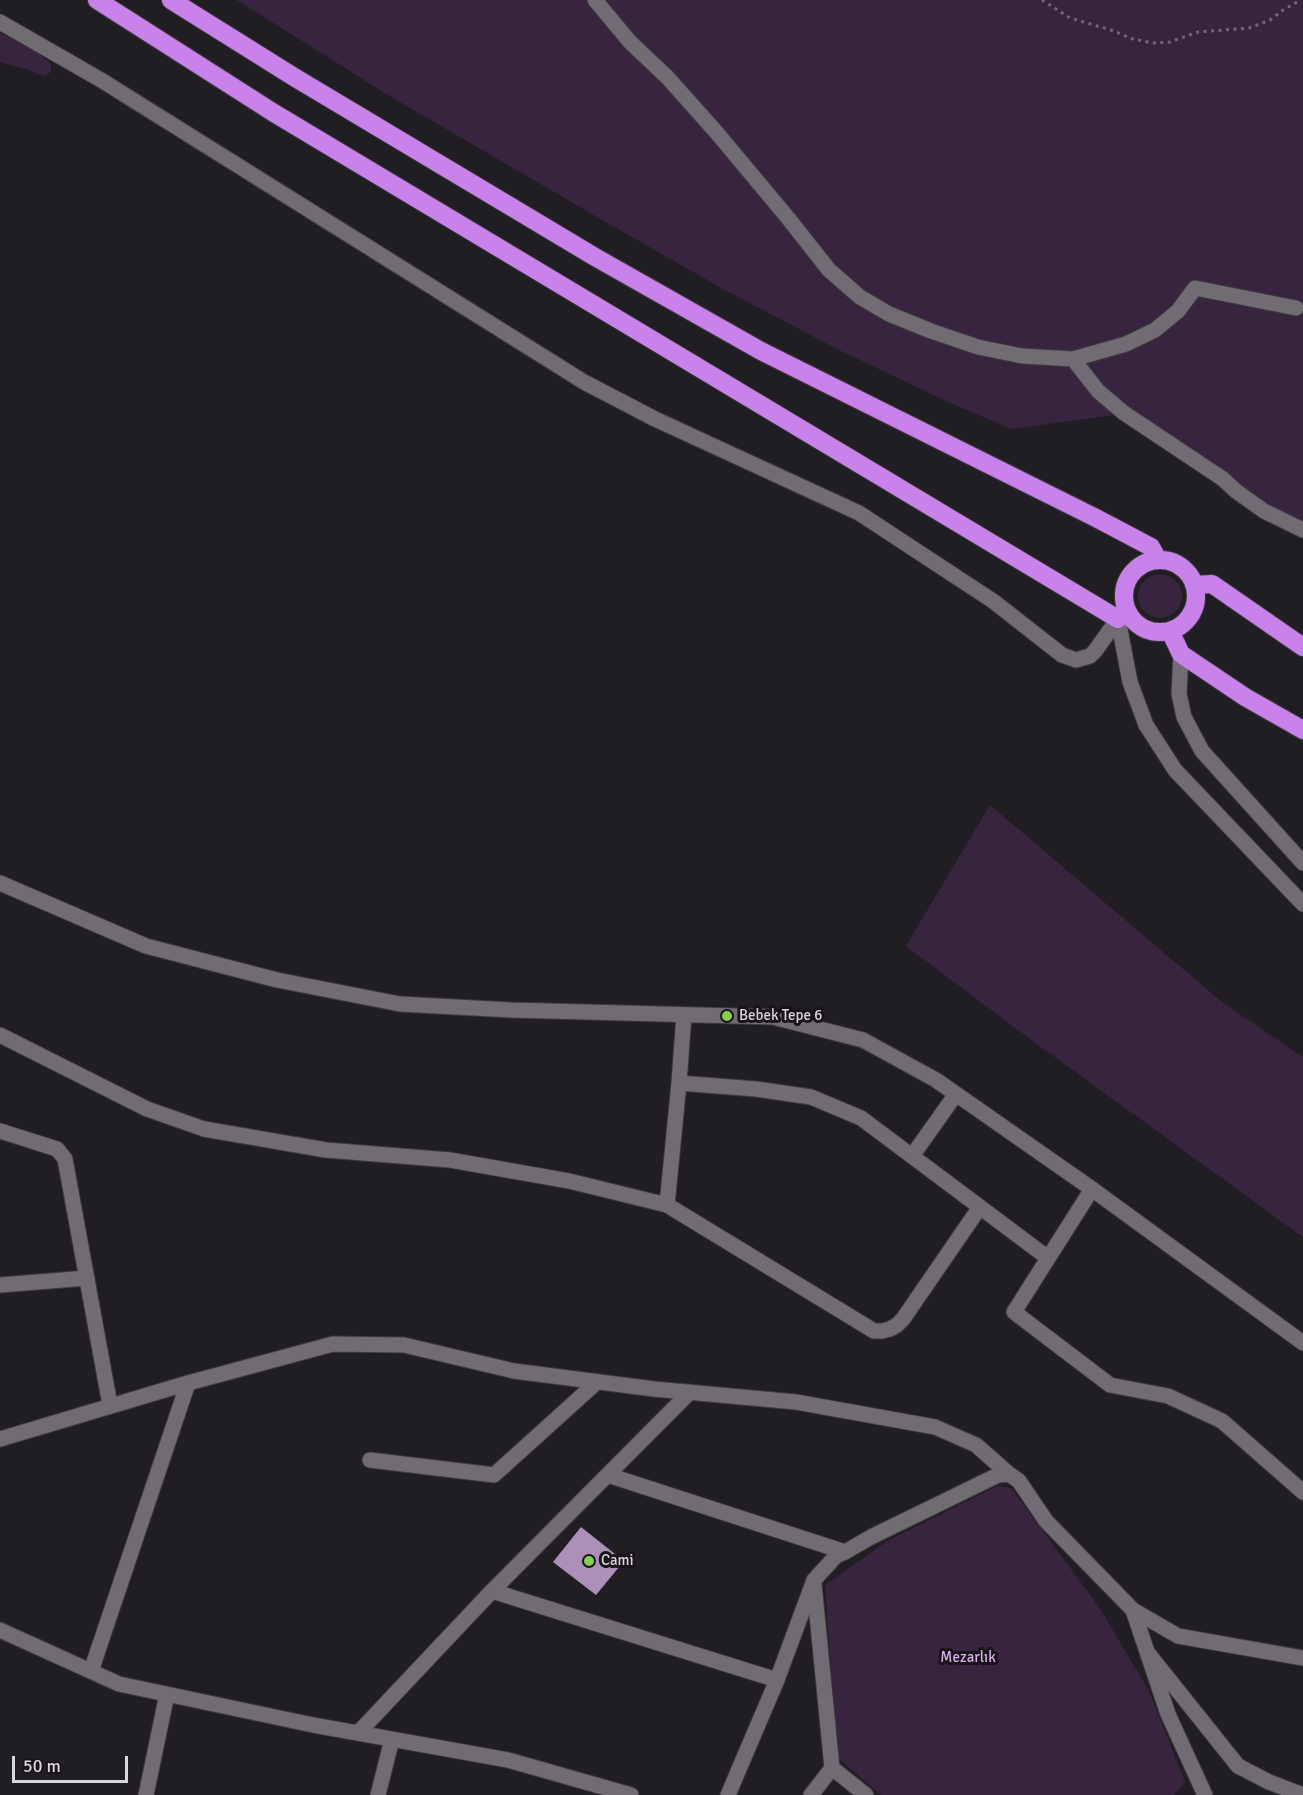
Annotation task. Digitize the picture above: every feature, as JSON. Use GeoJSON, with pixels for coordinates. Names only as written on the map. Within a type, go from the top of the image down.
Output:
{"type":"FeatureCollection","features":[{"type":"Feature","properties":{"kind":"highway"},"geometry":{"type":"LineString","coordinates":[[97,0],[274,113],[1143,629],[1161,633],[1170,631],[1186,621],[1192,613],[1203,585]]}},
{"type":"Feature","properties":{"kind":"highway"},"geometry":{"type":"LineString","coordinates":[[171,0],[294,77],[595,257],[761,351],[1096,518],[1184,570],[1190,577],[1303,647]]}},
{"type":"Feature","properties":{"kind":"highway"},"geometry":{"type":"LineString","coordinates":[[1122,615],[1127,580],[1154,554]]}},
{"type":"Feature","properties":{"kind":"highway"},"geometry":{"type":"LineString","coordinates":[[1170,631],[1180,654],[1245,697],[1303,730]]}},
{"type":"Feature","properties":{"kind":"street"},"geometry":{"type":"LineString","coordinates":[[595,0],[630,42],[668,78],[717,134],[829,270],[860,297],[897,318],[978,347],[1022,356],[1073,359],[1126,344],[1155,330],[1178,311],[1195,288],[1296,308]]}},
{"type":"Feature","properties":{"kind":"street"},"geometry":{"type":"LineString","coordinates":[[0,22],[101,80],[584,382],[655,419],[859,513],[993,601],[1068,659],[1076,660],[1090,656],[1122,615]]}},
{"type":"Feature","properties":{"kind":"street"},"geometry":{"type":"LineString","coordinates":[[1073,359],[1098,391],[1124,413],[1223,479],[1264,511],[1303,530]]}},
{"type":"Feature","properties":{"kind":"street"},"geometry":{"type":"LineString","coordinates":[[1122,615],[1130,682],[1146,725],[1176,770],[1303,904]]}},
{"type":"Feature","properties":{"kind":"street"},"geometry":{"type":"LineString","coordinates":[[1180,654],[1179,694],[1184,717],[1202,751],[1303,863]]}},
{"type":"Feature","properties":{"kind":"street"},"geometry":{"type":"LineString","coordinates":[[0,883],[146,946],[277,980],[400,1004],[534,1011],[773,1017],[863,1040],[936,1080],[1092,1189],[1303,1343]]}},
{"type":"Feature","properties":{"kind":"street"},"geometry":{"type":"LineString","coordinates":[[667,1205],[684,1015]]}},
{"type":"Feature","properties":{"kind":"street"},"geometry":{"type":"LineString","coordinates":[[0,1035],[147,1109],[204,1129],[326,1150],[450,1160],[569,1181],[667,1205],[874,1331],[882,1331],[897,1325],[903,1319],[980,1207]]}},
{"type":"Feature","properties":{"kind":"street"},"geometry":{"type":"LineString","coordinates":[[679,1083],[756,1089],[811,1097],[861,1118],[1048,1258]]}},
{"type":"Feature","properties":{"kind":"street"},"geometry":{"type":"LineString","coordinates":[[912,1156],[956,1094]]}},
{"type":"Feature","properties":{"kind":"street"},"geometry":{"type":"LineString","coordinates":[[0,1131],[57,1149],[65,1159],[110,1405]]}},
{"type":"Feature","properties":{"kind":"street"},"geometry":{"type":"LineString","coordinates":[[1092,1189],[1014,1312],[1110,1385],[1168,1396],[1222,1421],[1303,1492]]}},
{"type":"Feature","properties":{"kind":"street"},"geometry":{"type":"LineString","coordinates":[[0,1285],[87,1278]]}},
{"type":"Feature","properties":{"kind":"street"},"geometry":{"type":"LineString","coordinates":[[0,1439],[110,1405],[333,1344],[404,1345],[514,1371],[597,1382],[796,1402],[935,1427],[976,1445],[1019,1481],[1046,1521],[1132,1610],[1178,1636],[1303,1658]]}},
{"type":"Feature","properties":{"kind":"street"},"geometry":{"type":"LineString","coordinates":[[370,1460],[494,1475],[597,1382]]}},
{"type":"Feature","properties":{"kind":"street"},"geometry":{"type":"LineString","coordinates":[[91,1671],[188,1383]]}},
{"type":"Feature","properties":{"kind":"street"},"geometry":{"type":"LineString","coordinates":[[358,1733],[492,1591],[690,1392]]}},
{"type":"Feature","properties":{"kind":"street"},"geometry":{"type":"LineString","coordinates":[[608,1474],[845,1552]]}},
{"type":"Feature","properties":{"kind":"street"},"geometry":{"type":"LineString","coordinates":[[728,1795],[777,1680],[814,1580],[836,1557],[871,1537],[998,1475],[1010,1474]]}},
{"type":"Feature","properties":{"kind":"street"},"geometry":{"type":"LineString","coordinates":[[811,1795],[832,1767],[814,1580]]}},
{"type":"Feature","properties":{"kind":"street"},"geometry":{"type":"LineString","coordinates":[[492,1591],[777,1680]]}},
{"type":"Feature","properties":{"kind":"street"},"geometry":{"type":"LineString","coordinates":[[1132,1610],[1168,1714],[1205,1795]]}},
{"type":"Feature","properties":{"kind":"street"},"geometry":{"type":"LineString","coordinates":[[0,1630],[119,1684],[313,1725],[508,1760],[631,1795]]}},
{"type":"Feature","properties":{"kind":"street"},"geometry":{"type":"LineString","coordinates":[[1147,1652],[1238,1767],[1303,1795]]}},
{"type":"Feature","properties":{"kind":"street"},"geometry":{"type":"LineString","coordinates":[[146,1795],[167,1694]]}},
{"type":"Feature","properties":{"kind":"street"},"geometry":{"type":"LineString","coordinates":[[378,1795],[392,1739]]}},
{"type":"Feature","properties":{"kind":"street"},"geometry":{"type":"LineString","coordinates":[[832,1767],[866,1795]]}},
{"type":"Feature","properties":{"kind":"path"},"geometry":{"type":"LineString","coordinates":[[1042,0],[1070,18],[1133,39],[1153,43],[1170,42],[1198,32],[1249,28],[1270,20],[1300,0]]}},
{"type":"Feature","properties":{"kind":"green space"},"geometry":{"type":"Polygon","coordinates":[[[237,0],[1303,0],[1303,537],[1181,456],[1114,415],[1011,429],[839,350],[725,290],[599,218],[388,95],[237,0]]]}},
{"type":"Feature","properties":{"kind":"green space"},"geometry":{"type":"Polygon","coordinates":[[[0,33],[34,50],[51,64],[51,72],[44,76],[0,62],[0,33]]]}},
{"type":"Feature","properties":{"kind":"green space"},"geometry":{"type":"Polygon","coordinates":[[[1160,574],[1169,575],[1176,580],[1181,587],[1181,605],[1176,612],[1169,617],[1160,618],[1151,617],[1144,612],[1139,605],[1138,596],[1139,587],[1144,580],[1151,575],[1160,574]]]}},
{"type":"Feature","properties":{"kind":"green space"},"geometry":{"type":"Polygon","coordinates":[[[990,805],[1223,1003],[1303,1057],[1303,1237],[906,946],[990,805]]]}},
{"type":"Feature","properties":{"kind":"green space","name":"Mezarlık"},"geometry":{"type":"Polygon","coordinates":[[[998,1486],[1011,1488],[1099,1607],[1149,1691],[1185,1782],[1174,1795],[881,1795],[837,1757],[825,1585],[889,1540],[998,1486]]]}},
{"type":"Feature","properties":{"kind":"building","name":"Cami"},"geometry":{"type":"Polygon","coordinates":[[[581,1527],[624,1561],[596,1595],[553,1562],[581,1527]]]}},
{"type":"Feature","properties":{"kind":"place","name":"Bebek Tepe 6"},"geometry":{"type":"Point","coordinates":[727,1016]}},
{"type":"Feature","properties":{"kind":"place","name":"Cami"},"geometry":{"type":"Point","coordinates":[589,1561]}}]}
